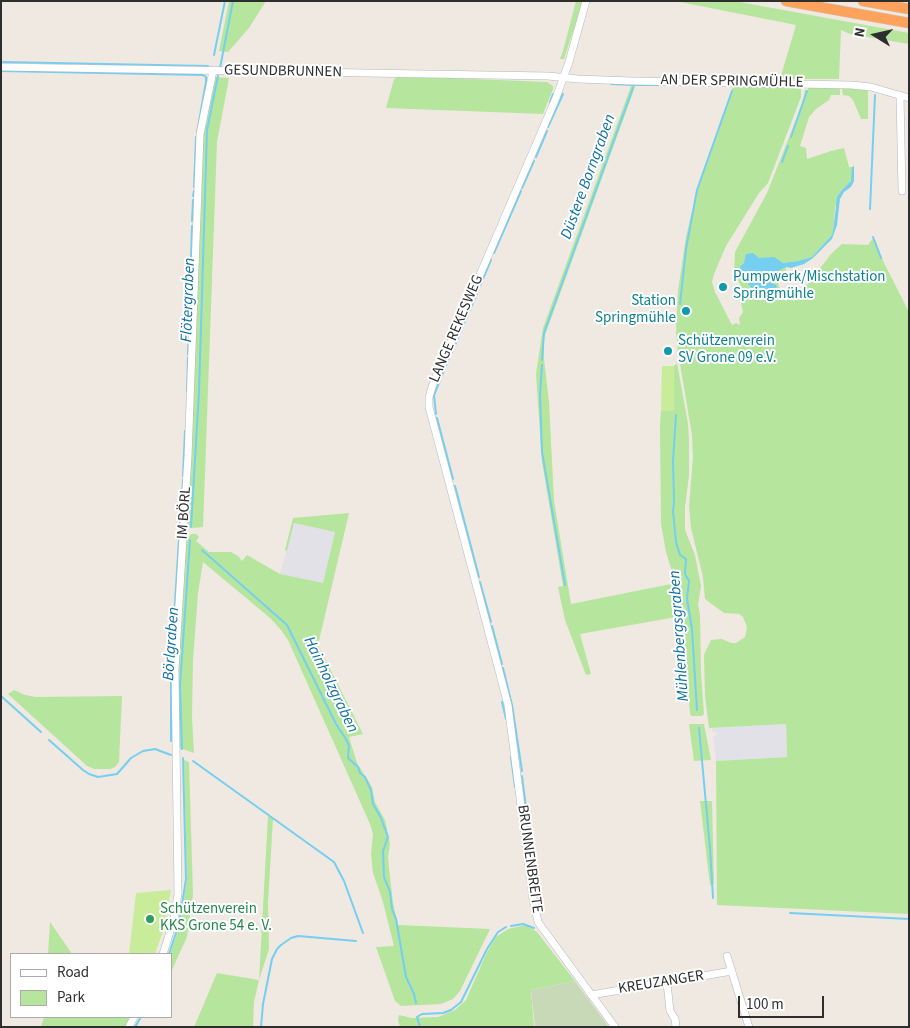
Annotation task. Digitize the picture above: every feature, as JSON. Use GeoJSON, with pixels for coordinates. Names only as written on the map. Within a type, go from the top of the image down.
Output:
{"type":"FeatureCollection","features":[{"type":"Feature","properties":{"kind":"highway"},"geometry":{"type":"LineString","coordinates":[[786,1],[909,23]]}},
{"type":"Feature","properties":{"kind":"highway"},"geometry":{"type":"LineString","coordinates":[[862,1],[909,10]]}},
{"type":"Feature","properties":{"kind":"street","name":"LANGE REKESWEG"},"geometry":{"type":"LineString","coordinates":[[512,725],[429,397],[430,390],[564,76],[586,1]]}},
{"type":"Feature","properties":{"kind":"street","name":"GESUNDBRUNNEN"},"geometry":{"type":"LineString","coordinates":[[1,67],[564,76]]}},
{"type":"Feature","properties":{"kind":"street","name":"IM BÖRL"},"geometry":{"type":"LineString","coordinates":[[163,953],[174,919],[178,894],[174,669],[188,456],[200,134],[213,71]]}},
{"type":"Feature","properties":{"kind":"street","name":"AN DER SPRINGMÜHLE"},"geometry":{"type":"LineString","coordinates":[[564,76],[578,79],[631,81],[851,84],[871,87],[909,98]]}},
{"type":"Feature","properties":{"kind":"street"},"geometry":{"type":"LineString","coordinates":[[900,95],[902,191]]}},
{"type":"Feature","properties":{"kind":"street","name":"BRUNNENBREITE"},"geometry":{"type":"LineString","coordinates":[[512,725],[533,899],[538,922],[590,995],[616,1027]]}},
{"type":"Feature","properties":{"kind":"street"},"geometry":{"type":"LineString","coordinates":[[727,956],[749,1027]]}},
{"type":"Feature","properties":{"kind":"street","name":"KREUZANGER"},"geometry":{"type":"LineString","coordinates":[[590,995],[732,971]]}},
{"type":"Feature","properties":{"kind":"street"},"geometry":{"type":"LineString","coordinates":[[667,983],[670,1011],[675,1019],[676,1027]]}},
{"type":"Feature","properties":{"kind":"shaded area"},"geometry":{"type":"Polygon","coordinates":[[[294,523],[335,532],[323,584],[280,574],[294,523]]]}},
{"type":"Feature","properties":{"kind":"shaded area"},"geometry":{"type":"Polygon","coordinates":[[[786,724],[787,757],[716,761],[713,736],[717,735],[716,732],[713,732],[712,728],[786,724]]]}},
{"type":"Feature","properties":{"kind":"green space"},"geometry":{"type":"Polygon","coordinates":[[[229,1],[266,1],[249,28],[228,52],[219,51],[229,1]]]}},
{"type":"Feature","properties":{"kind":"green space"},"geometry":{"type":"Polygon","coordinates":[[[576,1],[583,1],[564,59],[560,59],[563,51],[576,1]]]}},
{"type":"Feature","properties":{"kind":"green space"},"geometry":{"type":"Polygon","coordinates":[[[675,1],[734,1],[909,33],[909,44],[850,34],[841,30],[839,79],[780,79],[796,25],[675,1]]]}},
{"type":"Feature","properties":{"kind":"green space"},"geometry":{"type":"Polygon","coordinates":[[[400,76],[547,82],[553,86],[553,89],[543,114],[386,108],[394,79],[400,76]]]}},
{"type":"Feature","properties":{"kind":"green space"},"geometry":{"type":"Polygon","coordinates":[[[215,77],[229,78],[217,142],[203,527],[194,528],[188,527],[186,524],[203,129],[215,77]]]}},
{"type":"Feature","properties":{"kind":"green space"},"geometry":{"type":"Polygon","coordinates":[[[631,86],[635,87],[544,338],[554,501],[571,604],[671,584],[676,617],[580,634],[591,674],[586,675],[565,620],[558,587],[563,586],[542,462],[536,374],[543,328],[631,86]]]}},
{"type":"Feature","properties":{"kind":"green space"},"geometry":{"type":"Polygon","coordinates":[[[733,86],[801,87],[801,97],[768,183],[759,193],[726,246],[714,274],[712,282],[715,292],[732,325],[736,323],[740,325],[739,318],[743,312],[740,299],[747,297],[734,273],[735,252],[767,193],[803,102],[805,90],[808,90],[808,87],[867,89],[868,92],[868,119],[861,119],[853,100],[849,96],[843,95],[842,89],[840,89],[840,95],[831,95],[829,100],[816,109],[809,117],[800,146],[806,148],[807,159],[844,148],[849,167],[852,167],[852,177],[850,183],[842,190],[835,208],[832,235],[812,257],[783,263],[786,266],[786,277],[778,283],[782,298],[786,301],[789,297],[794,301],[832,253],[842,244],[868,245],[874,237],[884,263],[909,312],[909,914],[717,905],[716,761],[787,757],[786,724],[709,728],[705,696],[704,655],[711,640],[722,639],[736,643],[745,637],[747,627],[743,617],[739,614],[724,613],[705,599],[703,577],[691,528],[689,506],[693,458],[692,435],[678,352],[676,331],[678,291],[686,237],[697,190],[733,86]]]}},
{"type":"Feature","properties":{"kind":"green space"},"geometry":{"type":"Polygon","coordinates":[[[677,363],[688,424],[689,442],[685,530],[695,555],[701,586],[698,605],[704,714],[702,716],[691,716],[690,713],[682,627],[675,581],[666,552],[661,524],[661,411],[674,411],[674,366],[677,363]]]}},
{"type":"Feature","properties":{"kind":"green space"},"geometry":{"type":"Polygon","coordinates":[[[662,366],[674,366],[674,411],[661,411],[662,366]]]}},
{"type":"Feature","properties":{"kind":"green space"},"geometry":{"type":"Polygon","coordinates":[[[349,513],[318,645],[363,734],[349,737],[357,763],[372,787],[375,802],[385,820],[390,843],[388,858],[393,903],[398,925],[490,929],[460,991],[453,999],[441,1004],[401,1006],[395,1001],[376,947],[394,946],[383,902],[373,873],[371,854],[373,834],[370,824],[288,640],[270,618],[203,562],[198,593],[193,660],[192,717],[194,753],[177,747],[176,709],[185,542],[191,534],[196,534],[199,537],[196,541],[209,552],[231,552],[242,561],[247,555],[280,574],[323,583],[335,532],[294,523],[287,551],[285,550],[293,518],[349,513]]]}},
{"type":"Feature","properties":{"kind":"green space"},"geometry":{"type":"Polygon","coordinates":[[[14,690],[36,697],[122,696],[119,762],[110,769],[94,769],[87,766],[8,694],[14,690]]]}},
{"type":"Feature","properties":{"kind":"green space"},"geometry":{"type":"Polygon","coordinates":[[[689,724],[704,724],[711,760],[694,761],[689,724]]]}},
{"type":"Feature","properties":{"kind":"green space"},"geometry":{"type":"Polygon","coordinates":[[[184,760],[189,762],[193,894],[187,937],[172,970],[172,953],[170,953],[180,925],[187,880],[184,760]]]}},
{"type":"Feature","properties":{"kind":"green space"},"geometry":{"type":"Polygon","coordinates":[[[700,801],[712,801],[714,884],[710,885],[700,801]]]}},
{"type":"Feature","properties":{"kind":"green space"},"geometry":{"type":"Polygon","coordinates":[[[268,816],[273,819],[268,902],[269,949],[259,980],[268,816]]]}},
{"type":"Feature","properties":{"kind":"green space","name":"Schützenverein KKS Grone 54 e. V."},"geometry":{"type":"Polygon","coordinates":[[[171,890],[165,925],[155,953],[129,953],[136,893],[171,890]]]}},
{"type":"Feature","properties":{"kind":"green space"},"geometry":{"type":"Polygon","coordinates":[[[50,922],[71,953],[48,953],[50,922]]]}},
{"type":"Feature","properties":{"kind":"green space"},"geometry":{"type":"Polygon","coordinates":[[[526,925],[537,932],[575,981],[531,990],[534,1027],[400,1027],[399,1015],[412,1018],[438,1017],[455,1010],[466,1000],[487,952],[496,937],[508,929],[526,925]]]}},
{"type":"Feature","properties":{"kind":"green space"},"geometry":{"type":"Polygon","coordinates":[[[217,973],[259,980],[254,1002],[253,1027],[194,1027],[217,973]]]}},
{"type":"Feature","properties":{"kind":"green space"},"geometry":{"type":"Polygon","coordinates":[[[575,981],[609,1027],[535,1027],[531,990],[575,981]]]}},
{"type":"Feature","properties":{"kind":"green space"},"geometry":{"type":"Polygon","coordinates":[[[44,1018],[130,1018],[126,1027],[41,1027],[44,1018]]]}},
{"type":"Feature","properties":{"kind":"water"},"geometry":{"type":"Polygon","coordinates":[[[854,166],[854,181],[840,199],[837,225],[832,239],[813,258],[804,264],[791,268],[786,267],[767,276],[769,282],[776,285],[777,290],[774,294],[768,295],[755,292],[739,273],[738,269],[744,263],[746,254],[753,253],[759,258],[774,257],[783,263],[812,257],[832,235],[837,197],[851,181],[852,167],[854,166]]]}},
{"type":"Feature","properties":{"kind":"waterway"},"geometry":{"type":"LineString","coordinates":[[214,55],[225,1]]}},
{"type":"Feature","properties":{"kind":"waterway","name":"Flötergraben"},"geometry":{"type":"LineString","coordinates":[[220,68],[233,1]]}},
{"type":"Feature","properties":{"kind":"waterway"},"geometry":{"type":"LineString","coordinates":[[3,62],[208,66]]}},
{"type":"Feature","properties":{"kind":"waterway"},"geometry":{"type":"LineString","coordinates":[[1,71],[203,75],[206,77],[206,82],[197,133]]}},
{"type":"Feature","properties":{"kind":"waterway","name":"Flötergraben"},"geometry":{"type":"LineString","coordinates":[[191,527],[199,392],[207,130],[218,76]]}},
{"type":"Feature","properties":{"kind":"waterway"},"geometry":{"type":"LineString","coordinates":[[611,84],[634,85]]}},
{"type":"Feature","properties":{"kind":"waterway","name":"Düstere Borngraben"},"geometry":{"type":"LineString","coordinates":[[542,360],[544,333],[634,85],[663,85]]}},
{"type":"Feature","properties":{"kind":"waterway","name":"Mühlenbergsgraben"},"geometry":{"type":"LineString","coordinates":[[680,304],[686,249],[697,190],[732,91]]}},
{"type":"Feature","properties":{"kind":"waterway"},"geometry":{"type":"LineString","coordinates":[[791,137],[807,91]]}},
{"type":"Feature","properties":{"kind":"waterway"},"geometry":{"type":"LineString","coordinates":[[550,102],[553,94]]}},
{"type":"Feature","properties":{"kind":"waterway"},"geometry":{"type":"LineString","coordinates":[[548,127],[563,94]]}},
{"type":"Feature","properties":{"kind":"waterway"},"geometry":{"type":"LineString","coordinates":[[870,209],[875,95]]}},
{"type":"Feature","properties":{"kind":"waterway"},"geometry":{"type":"LineString","coordinates":[[536,157],[547,131]]}},
{"type":"Feature","properties":{"kind":"waterway"},"geometry":{"type":"LineString","coordinates":[[194,187],[196,137]]}},
{"type":"Feature","properties":{"kind":"waterway"},"geometry":{"type":"LineString","coordinates":[[782,162],[788,146]]}},
{"type":"Feature","properties":{"kind":"waterway"},"geometry":{"type":"LineString","coordinates":[[522,188],[534,161]]}},
{"type":"Feature","properties":{"kind":"waterway"},"geometry":{"type":"LineString","coordinates":[[193,196],[194,191]]}},
{"type":"Feature","properties":{"kind":"waterway"},"geometry":{"type":"LineString","coordinates":[[494,253],[521,191]]}},
{"type":"Feature","properties":{"kind":"waterway"},"geometry":{"type":"LineString","coordinates":[[192,221],[193,200]]}},
{"type":"Feature","properties":{"kind":"waterway"},"geometry":{"type":"LineString","coordinates":[[191,257],[192,226]]}},
{"type":"Feature","properties":{"kind":"waterway"},"geometry":{"type":"LineString","coordinates":[[873,237],[881,258]]}},
{"type":"Feature","properties":{"kind":"waterway"},"geometry":{"type":"LineString","coordinates":[[452,352],[491,260]]}},
{"type":"Feature","properties":{"kind":"waterway"},"geometry":{"type":"LineString","coordinates":[[190,290],[191,261]]}},
{"type":"Feature","properties":{"kind":"waterway"},"geometry":{"type":"LineString","coordinates":[[189,320],[190,294]]}},
{"type":"Feature","properties":{"kind":"waterway"},"geometry":{"type":"LineString","coordinates":[[451,334],[459,314]]}},
{"type":"Feature","properties":{"kind":"waterway"},"geometry":{"type":"LineString","coordinates":[[188,354],[189,326]]}},
{"type":"Feature","properties":{"kind":"waterway"},"geometry":{"type":"LineString","coordinates":[[187,391],[188,358]]}},
{"type":"Feature","properties":{"kind":"waterway"},"geometry":{"type":"LineString","coordinates":[[436,414],[434,395],[449,358]]}},
{"type":"Feature","properties":{"kind":"waterway","name":"Düstere Borngraben"},"geometry":{"type":"LineString","coordinates":[[542,365],[540,395],[542,452],[565,585]]}},
{"type":"Feature","properties":{"kind":"waterway","name":"Mühlenbergsgraben"},"geometry":{"type":"LineString","coordinates":[[676,415],[673,461],[673,511],[676,542],[680,555],[686,559],[685,574],[689,581],[687,599],[692,629],[697,710]]}},
{"type":"Feature","properties":{"kind":"waterway"},"geometry":{"type":"LineString","coordinates":[[437,418],[453,479]]}},
{"type":"Feature","properties":{"kind":"waterway"},"geometry":{"type":"LineString","coordinates":[[183,476],[185,431]]}},
{"type":"Feature","properties":{"kind":"waterway"},"geometry":{"type":"LineString","coordinates":[[181,518],[183,480]]}},
{"type":"Feature","properties":{"kind":"waterway"},"geometry":{"type":"LineString","coordinates":[[455,486],[479,577]]}},
{"type":"Feature","properties":{"kind":"waterway"},"geometry":{"type":"LineString","coordinates":[[171,741],[171,666],[180,523]]}},
{"type":"Feature","properties":{"kind":"waterway","name":"Börlgraben"},"geometry":{"type":"LineString","coordinates":[[182,749],[180,686],[190,540]]}},
{"type":"Feature","properties":{"kind":"waterway","name":"Hainholzgraben"},"geometry":{"type":"LineString","coordinates":[[202,550],[287,625],[336,724],[346,739],[349,746],[348,758],[365,777],[371,790],[373,804],[388,837],[383,851],[384,877],[390,892],[392,909],[396,919],[406,977],[416,1003]]}},
{"type":"Feature","properties":{"kind":"waterway"},"geometry":{"type":"LineString","coordinates":[[480,582],[491,622]]}},
{"type":"Feature","properties":{"kind":"waterway"},"geometry":{"type":"LineString","coordinates":[[492,626],[502,664]]}},
{"type":"Feature","properties":{"kind":"waterway"},"geometry":{"type":"LineString","coordinates":[[503,668],[512,705],[522,771]]}},
{"type":"Feature","properties":{"kind":"waterway"},"geometry":{"type":"LineString","coordinates":[[1,696],[41,732]]}},
{"type":"Feature","properties":{"kind":"waterway"},"geometry":{"type":"LineString","coordinates":[[502,702],[506,719]]}},
{"type":"Feature","properties":{"kind":"waterway","name":"Mühlenbergsgraben"},"geometry":{"type":"LineString","coordinates":[[699,728],[713,898]]}},
{"type":"Feature","properties":{"kind":"waterway"},"geometry":{"type":"LineString","coordinates":[[49,740],[83,770],[98,777],[117,774],[131,758],[143,751],[155,749],[171,755]]}},
{"type":"Feature","properties":{"kind":"waterway"},"geometry":{"type":"LineString","coordinates":[[511,757],[515,787]]}},
{"type":"Feature","properties":{"kind":"waterway","name":"Börlgraben"},"geometry":{"type":"LineString","coordinates":[[169,953],[179,924],[186,879],[183,758]]}},
{"type":"Feature","properties":{"kind":"waterway"},"geometry":{"type":"LineString","coordinates":[[193,761],[334,862],[344,881],[363,933]]}},
{"type":"Feature","properties":{"kind":"waterway"},"geometry":{"type":"LineString","coordinates":[[522,776],[529,832]]}},
{"type":"Feature","properties":{"kind":"waterway"},"geometry":{"type":"LineString","coordinates":[[530,836],[539,908]]}},
{"type":"Feature","properties":{"kind":"waterway"},"geometry":{"type":"LineString","coordinates":[[790,913],[909,919]]}},
{"type":"Feature","properties":{"kind":"waterway"},"geometry":{"type":"LineString","coordinates":[[511,926],[523,924],[534,928]]}},
{"type":"Feature","properties":{"kind":"waterway"},"geometry":{"type":"LineString","coordinates":[[420,1027],[417,1017],[422,1014],[443,1013],[451,1010],[461,1002],[487,949],[498,932],[506,927]]}},
{"type":"Feature","properties":{"kind":"waterway"},"geometry":{"type":"LineString","coordinates":[[261,1027],[263,1004],[272,959],[281,945],[291,938],[298,936],[356,941]]}},
{"type":"Feature","properties":{"kind":"waterway","name":"Börlgraben"},"geometry":{"type":"LineString","coordinates":[[135,1027],[140,1018]]}},
{"type":"Feature","properties":{"kind":"place","name":"Pumpwerk/Mischstation Springmühle"},"geometry":{"type":"Point","coordinates":[723,287]}},
{"type":"Feature","properties":{"kind":"place","name":"Station Springmühle"},"geometry":{"type":"Point","coordinates":[686,311]}},
{"type":"Feature","properties":{"kind":"place","name":"Schützenverein SV Grone 09 e.V."},"geometry":{"type":"Point","coordinates":[668,351]}},
{"type":"Feature","properties":{"kind":"place","name":"Schützenverein KKS Grone 54 e. V."},"geometry":{"type":"Point","coordinates":[150,919]}}]}
